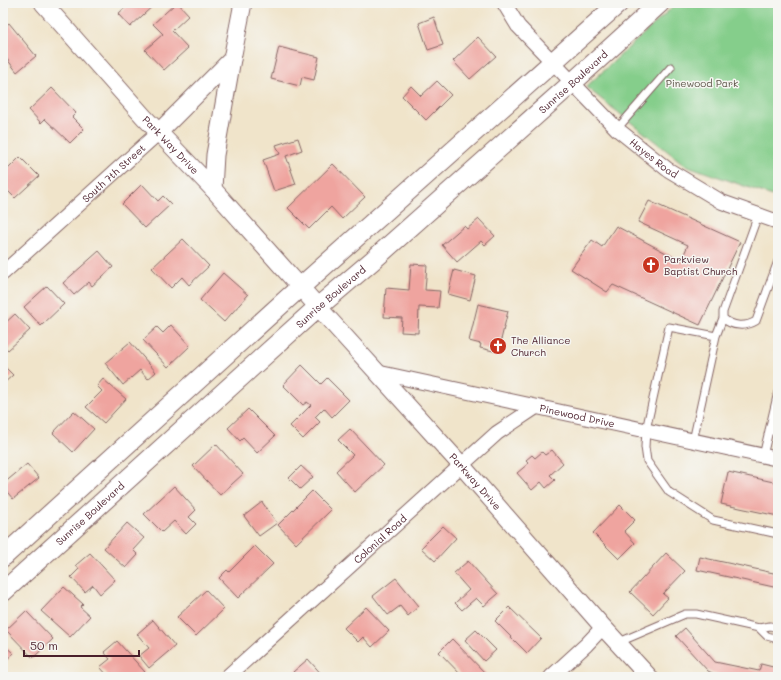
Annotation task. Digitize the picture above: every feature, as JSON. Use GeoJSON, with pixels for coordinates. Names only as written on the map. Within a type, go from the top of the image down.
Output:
{"type":"FeatureCollection","features":[{"type":"Feature","properties":{"kind":"main road"},"geometry":{"type":"LineString","coordinates":[[3,556],[300,287],[619,3]]}},
{"type":"Feature","properties":{"kind":"main road","name":"Sunrise Boulevard"},"geometry":{"type":"LineString","coordinates":[[3,592],[660,3]]}},
{"type":"Feature","properties":{"kind":"street","name":"Park Way Drive"},"geometry":{"type":"LineString","coordinates":[[42,3],[158,133],[213,189],[300,287]]}},
{"type":"Feature","properties":{"kind":"street"},"geometry":{"type":"LineString","coordinates":[[213,189],[214,155],[243,3]]}},
{"type":"Feature","properties":{"kind":"street","name":"Hayes Road"},"geometry":{"type":"LineString","coordinates":[[504,3],[518,26],[617,129],[667,169],[722,202],[778,222]]}},
{"type":"Feature","properties":{"kind":"street","name":"South 7th Street"},"geometry":{"type":"LineString","coordinates":[[3,273],[158,133],[232,59]]}},
{"type":"Feature","properties":{"kind":"street","name":"Parkway Drive"},"geometry":{"type":"LineString","coordinates":[[300,287],[462,466],[603,628],[649,677]]}},
{"type":"Feature","properties":{"kind":"street","name":"Pinewood Drive"},"geometry":{"type":"LineString","coordinates":[[376,372],[778,459]]}},
{"type":"Feature","properties":{"kind":"street","name":"Colonial Road"},"geometry":{"type":"LineString","coordinates":[[227,677],[497,433],[536,407]]}},
{"type":"Feature","properties":{"kind":"street"},"geometry":{"type":"LineString","coordinates":[[551,677],[603,628]]}},
{"type":"Feature","properties":{"kind":"lane"},"geometry":{"type":"LineString","coordinates":[[617,129],[671,67]]}},
{"type":"Feature","properties":{"kind":"lane"},"geometry":{"type":"LineString","coordinates":[[693,441],[716,336],[723,318],[723,312],[758,215]]}},
{"type":"Feature","properties":{"kind":"lane"},"geometry":{"type":"LineString","coordinates":[[723,318],[727,322],[742,325],[751,324],[756,321],[778,261]]}},
{"type":"Feature","properties":{"kind":"lane"},"geometry":{"type":"LineString","coordinates":[[716,336],[669,327],[646,430],[645,448],[647,461],[669,492],[713,520],[778,534]]}},
{"type":"Feature","properties":{"kind":"lane"},"geometry":{"type":"LineString","coordinates":[[763,456],[778,392]]}},
{"type":"Feature","properties":{"kind":"lane"},"geometry":{"type":"LineString","coordinates":[[769,430],[778,432]]}},
{"type":"Feature","properties":{"kind":"lane"},"geometry":{"type":"LineString","coordinates":[[617,643],[685,614],[696,614],[760,628],[770,626],[778,628]]}},
{"type":"Feature","properties":{"kind":"lane"},"geometry":{"type":"LineString","coordinates":[[760,628],[767,636],[778,639]]}},
{"type":"Feature","properties":{"kind":"green space","name":"Pinewood Park"},"geometry":{"type":"Polygon","coordinates":[[[677,3],[778,3],[778,198],[685,165],[586,87],[677,3]]]}},
{"type":"Feature","properties":{"kind":"building"},"geometry":{"type":"Polygon","coordinates":[[[128,3],[156,3],[130,27],[118,14],[129,4],[128,3]]]}},
{"type":"Feature","properties":{"kind":"building"},"geometry":{"type":"Polygon","coordinates":[[[176,3],[178,3],[189,15],[172,31],[188,48],[164,70],[145,50],[163,34],[153,24],[176,3]]]}},
{"type":"Feature","properties":{"kind":"building"},"geometry":{"type":"Polygon","coordinates":[[[434,17],[443,45],[428,50],[419,23],[434,17]]]}},
{"type":"Feature","properties":{"kind":"building"},"geometry":{"type":"Polygon","coordinates":[[[9,23],[36,56],[17,72],[3,54],[3,28],[9,23]]]}},
{"type":"Feature","properties":{"kind":"building"},"geometry":{"type":"Polygon","coordinates":[[[478,37],[496,56],[470,79],[453,61],[478,37]]]}},
{"type":"Feature","properties":{"kind":"building"},"geometry":{"type":"Polygon","coordinates":[[[279,47],[319,57],[314,80],[302,77],[300,86],[271,79],[279,47]]]}},
{"type":"Feature","properties":{"kind":"building"},"geometry":{"type":"Polygon","coordinates":[[[437,81],[451,95],[426,120],[402,96],[411,86],[421,96],[437,81]]]}},
{"type":"Feature","properties":{"kind":"building"},"geometry":{"type":"Polygon","coordinates":[[[52,88],[76,113],[72,117],[84,129],[70,143],[45,119],[41,123],[29,110],[52,88]]]}},
{"type":"Feature","properties":{"kind":"building"},"geometry":{"type":"Polygon","coordinates":[[[298,138],[302,150],[286,156],[296,184],[274,191],[263,160],[280,154],[276,145],[298,138]]]}},
{"type":"Feature","properties":{"kind":"building"},"geometry":{"type":"Polygon","coordinates":[[[20,157],[39,176],[15,198],[3,186],[3,174],[20,157]]]}},
{"type":"Feature","properties":{"kind":"building"},"geometry":{"type":"Polygon","coordinates":[[[333,164],[365,197],[342,219],[331,207],[309,229],[288,208],[333,164]]]}},
{"type":"Feature","properties":{"kind":"building"},"geometry":{"type":"Polygon","coordinates":[[[142,184],[158,201],[163,196],[171,204],[145,228],[122,204],[142,184]]]}},
{"type":"Feature","properties":{"kind":"building","name":"Parkview Baptist Church"},"geometry":{"type":"Polygon","coordinates":[[[649,201],[740,242],[700,325],[613,285],[607,292],[571,269],[592,240],[602,247],[616,226],[681,261],[688,245],[638,222],[649,201]]]}},
{"type":"Feature","properties":{"kind":"building"},"geometry":{"type":"Polygon","coordinates":[[[479,219],[495,236],[485,245],[481,241],[457,262],[442,245],[464,226],[467,229],[479,219]]]}},
{"type":"Feature","properties":{"kind":"building"},"geometry":{"type":"Polygon","coordinates":[[[183,239],[209,266],[189,285],[182,277],[171,288],[152,268],[183,239]]]}},
{"type":"Feature","properties":{"kind":"building"},"geometry":{"type":"Polygon","coordinates":[[[99,251],[113,267],[92,286],[89,282],[74,295],[63,283],[99,251]]]}},
{"type":"Feature","properties":{"kind":"building"},"geometry":{"type":"Polygon","coordinates":[[[411,264],[427,265],[425,290],[440,291],[438,308],[419,307],[418,333],[401,332],[402,318],[384,317],[386,288],[409,290],[411,264]]]}},
{"type":"Feature","properties":{"kind":"building"},"geometry":{"type":"Polygon","coordinates":[[[454,270],[476,276],[470,300],[448,294],[454,270]]]}},
{"type":"Feature","properties":{"kind":"building"},"geometry":{"type":"Polygon","coordinates":[[[223,273],[248,295],[224,322],[200,300],[223,273]]]}},
{"type":"Feature","properties":{"kind":"building"},"geometry":{"type":"Polygon","coordinates":[[[47,286],[64,304],[41,326],[24,307],[47,286]]]}},
{"type":"Feature","properties":{"kind":"building"},"geometry":{"type":"Polygon","coordinates":[[[478,304],[508,311],[498,352],[480,348],[481,344],[469,341],[478,304]]]}},
{"type":"Feature","properties":{"kind":"building"},"geometry":{"type":"Polygon","coordinates":[[[15,314],[30,330],[8,350],[3,345],[3,325],[15,314]]]}},
{"type":"Feature","properties":{"kind":"building"},"geometry":{"type":"Polygon","coordinates":[[[171,325],[190,346],[168,367],[143,340],[157,327],[163,333],[171,325]]]}},
{"type":"Feature","properties":{"kind":"building"},"geometry":{"type":"Polygon","coordinates":[[[130,342],[156,372],[148,379],[140,370],[123,385],[105,363],[130,342]]]}},
{"type":"Feature","properties":{"kind":"building"},"geometry":{"type":"Polygon","coordinates":[[[3,365],[13,375],[3,384],[3,365]]]}},
{"type":"Feature","properties":{"kind":"building"},"geometry":{"type":"Polygon","coordinates":[[[302,365],[321,384],[327,378],[349,400],[332,417],[324,408],[315,417],[320,422],[303,439],[290,426],[311,405],[307,402],[303,405],[283,385],[302,365]]]}},
{"type":"Feature","properties":{"kind":"building"},"geometry":{"type":"Polygon","coordinates":[[[103,379],[126,399],[104,423],[86,407],[102,391],[97,386],[103,379]]]}},
{"type":"Feature","properties":{"kind":"building"},"geometry":{"type":"Polygon","coordinates":[[[248,409],[275,436],[257,453],[243,438],[240,441],[228,428],[248,409]]]}},
{"type":"Feature","properties":{"kind":"building"},"geometry":{"type":"Polygon","coordinates":[[[74,411],[94,429],[73,452],[53,433],[74,411]]]}},
{"type":"Feature","properties":{"kind":"building"},"geometry":{"type":"Polygon","coordinates":[[[350,429],[384,465],[355,492],[336,471],[353,455],[338,440],[350,429]]]}},
{"type":"Feature","properties":{"kind":"building"},"geometry":{"type":"Polygon","coordinates":[[[216,444],[243,474],[220,495],[193,466],[216,444]]]}},
{"type":"Feature","properties":{"kind":"building"},"geometry":{"type":"Polygon","coordinates":[[[552,450],[563,463],[550,475],[555,480],[546,488],[541,482],[532,490],[517,473],[529,463],[526,460],[532,455],[535,458],[542,452],[545,455],[552,450]]]}},
{"type":"Feature","properties":{"kind":"building"},"geometry":{"type":"Polygon","coordinates":[[[27,464],[39,478],[13,499],[3,487],[3,484],[27,464]]]}},
{"type":"Feature","properties":{"kind":"building"},"geometry":{"type":"Polygon","coordinates":[[[301,466],[313,477],[300,489],[289,478],[301,466]]]}},
{"type":"Feature","properties":{"kind":"building"},"geometry":{"type":"Polygon","coordinates":[[[728,472],[778,483],[778,516],[721,504],[728,472]]]}},
{"type":"Feature","properties":{"kind":"building"},"geometry":{"type":"Polygon","coordinates":[[[174,486],[196,510],[189,517],[196,524],[186,534],[174,521],[162,532],[144,514],[174,486]]]}},
{"type":"Feature","properties":{"kind":"building"},"geometry":{"type":"Polygon","coordinates":[[[312,491],[331,510],[296,544],[278,525],[312,491]]]}},
{"type":"Feature","properties":{"kind":"building"},"geometry":{"type":"Polygon","coordinates":[[[262,502],[277,523],[259,536],[244,516],[262,502]]]}},
{"type":"Feature","properties":{"kind":"building"},"geometry":{"type":"Polygon","coordinates":[[[620,505],[635,520],[624,531],[635,543],[619,559],[593,533],[620,505]]]}},
{"type":"Feature","properties":{"kind":"building"},"geometry":{"type":"Polygon","coordinates":[[[127,523],[144,538],[133,550],[138,555],[126,568],[104,548],[127,523]]]}},
{"type":"Feature","properties":{"kind":"building"},"geometry":{"type":"Polygon","coordinates":[[[443,526],[456,538],[435,561],[421,548],[443,526]]]}},
{"type":"Feature","properties":{"kind":"building"},"geometry":{"type":"Polygon","coordinates":[[[255,546],[273,564],[238,598],[219,578],[227,570],[229,572],[255,546]]]}},
{"type":"Feature","properties":{"kind":"building"},"geometry":{"type":"Polygon","coordinates":[[[90,553],[115,580],[100,594],[93,585],[85,592],[71,577],[79,569],[76,565],[90,553]]]}},
{"type":"Feature","properties":{"kind":"building"},"geometry":{"type":"Polygon","coordinates":[[[666,553],[685,571],[663,594],[668,598],[653,614],[630,592],[666,553]]]}},
{"type":"Feature","properties":{"kind":"building"},"geometry":{"type":"Polygon","coordinates":[[[700,557],[778,574],[778,588],[697,570],[700,557]]]}},
{"type":"Feature","properties":{"kind":"building"},"geometry":{"type":"Polygon","coordinates":[[[468,561],[498,594],[484,606],[476,598],[462,610],[455,603],[469,590],[454,573],[468,561]]]}},
{"type":"Feature","properties":{"kind":"building"},"geometry":{"type":"Polygon","coordinates":[[[396,578],[419,606],[408,616],[400,606],[388,615],[373,596],[396,578]]]}},
{"type":"Feature","properties":{"kind":"building"},"geometry":{"type":"Polygon","coordinates":[[[64,587],[83,604],[80,607],[90,616],[70,637],[41,611],[64,587]]]}},
{"type":"Feature","properties":{"kind":"building"},"geometry":{"type":"Polygon","coordinates":[[[206,590],[224,609],[196,636],[177,617],[206,590]]]}},
{"type":"Feature","properties":{"kind":"building"},"geometry":{"type":"Polygon","coordinates":[[[366,607],[389,631],[372,647],[363,637],[358,642],[344,628],[366,607]]]}},
{"type":"Feature","properties":{"kind":"building"},"geometry":{"type":"Polygon","coordinates":[[[509,607],[541,638],[527,653],[495,621],[509,607]]]}},
{"type":"Feature","properties":{"kind":"building"},"geometry":{"type":"Polygon","coordinates":[[[26,611],[53,639],[33,658],[6,630],[26,611]]]}},
{"type":"Feature","properties":{"kind":"building"},"geometry":{"type":"Polygon","coordinates":[[[153,620],[175,646],[149,668],[139,656],[149,648],[137,634],[153,620]]]}},
{"type":"Feature","properties":{"kind":"building"},"geometry":{"type":"Polygon","coordinates":[[[685,628],[715,662],[759,671],[761,664],[777,668],[775,677],[727,677],[708,671],[676,636],[685,628]]]}},
{"type":"Feature","properties":{"kind":"building"},"geometry":{"type":"Polygon","coordinates":[[[476,630],[496,650],[484,661],[465,640],[476,630]]]}},
{"type":"Feature","properties":{"kind":"building"},"geometry":{"type":"Polygon","coordinates":[[[452,639],[489,677],[463,677],[439,652],[452,639]]]}},
{"type":"Feature","properties":{"kind":"building"},"geometry":{"type":"Polygon","coordinates":[[[117,641],[145,672],[138,677],[109,677],[100,667],[110,659],[104,652],[117,641]]]}},
{"type":"Feature","properties":{"kind":"building"},"geometry":{"type":"Polygon","coordinates":[[[3,644],[13,653],[3,664],[3,644]]]}},
{"type":"Feature","properties":{"kind":"building"},"geometry":{"type":"Polygon","coordinates":[[[308,659],[324,677],[298,677],[293,672],[308,659]]]}},
{"type":"Feature","properties":{"kind":"place","name":"Parkview Baptist Church"},"geometry":{"type":"Point","coordinates":[651,265]}},
{"type":"Feature","properties":{"kind":"place","name":"The Alliance Church"},"geometry":{"type":"Point","coordinates":[498,346]}}]}
